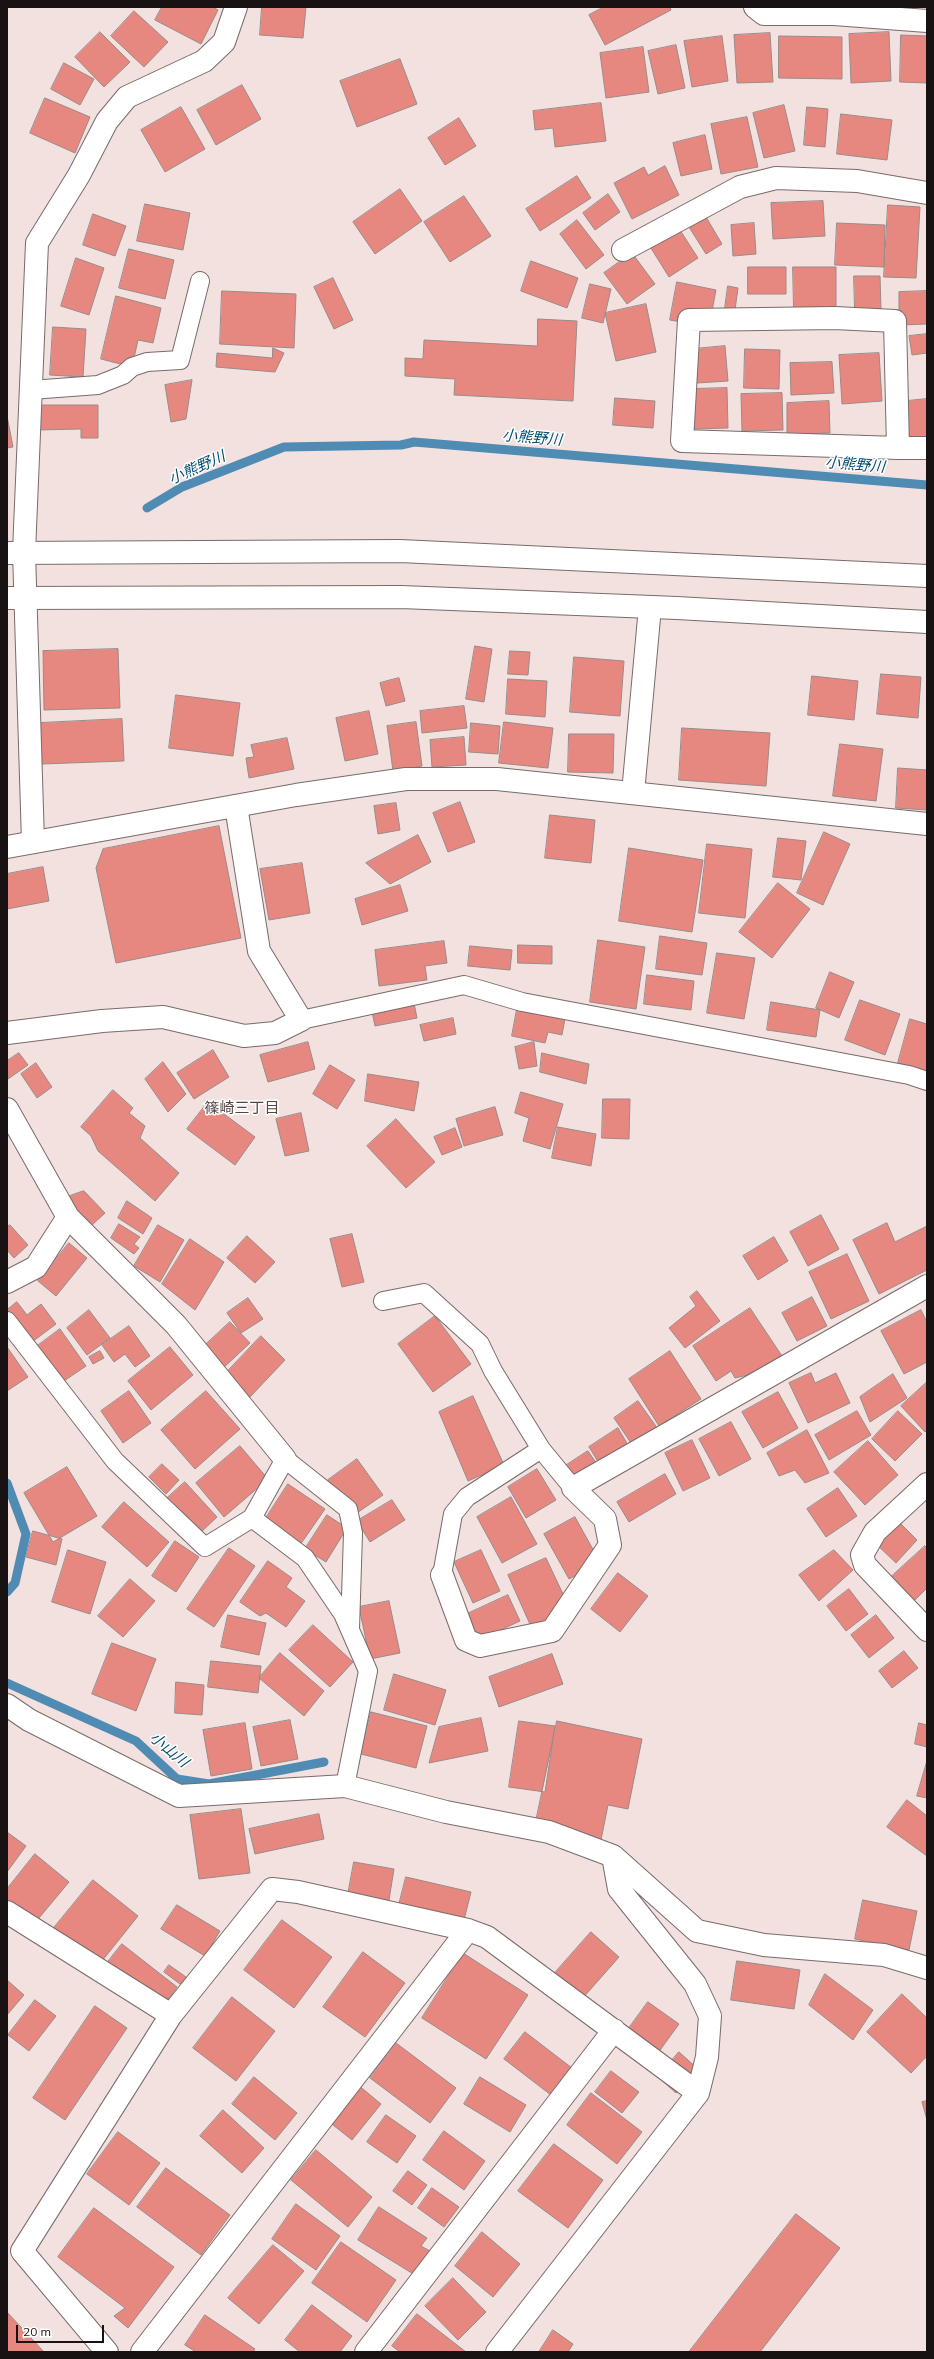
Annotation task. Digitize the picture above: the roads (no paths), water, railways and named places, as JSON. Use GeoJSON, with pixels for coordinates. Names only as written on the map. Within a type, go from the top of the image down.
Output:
{"type":"FeatureCollection","features":[{"type":"Feature","properties":{"kind":"street"},"geometry":{"type":"LineString","coordinates":[[33,842],[16,597],[15,552],[31,390],[37,244],[79,175],[107,121],[127,97],[204,61],[224,42],[236,7]]}},
{"type":"Feature","properties":{"kind":"street"},"geometry":{"type":"LineString","coordinates":[[755,7],[764,14],[834,14],[927,21]]}},
{"type":"Feature","properties":{"kind":"street"},"geometry":{"type":"LineString","coordinates":[[623,250],[740,187],[776,178],[857,181],[927,193]]}},
{"type":"Feature","properties":{"kind":"street"},"geometry":{"type":"LineString","coordinates":[[898,448],[895,321],[835,318],[689,320],[682,441],[898,448],[927,448]]}},
{"type":"Feature","properties":{"kind":"street"},"geometry":{"type":"LineString","coordinates":[[15,552],[400,551],[927,576]]}},
{"type":"Feature","properties":{"kind":"street"},"geometry":{"type":"LineString","coordinates":[[16,597],[401,597],[650,607],[927,622]]}},
{"type":"Feature","properties":{"kind":"street"},"geometry":{"type":"LineString","coordinates":[[633,793],[650,607]]}},
{"type":"Feature","properties":{"kind":"street"},"geometry":{"type":"LineString","coordinates":[[7,847],[236,806],[406,779],[497,779],[927,824]]}},
{"type":"Feature","properties":{"kind":"street"},"geometry":{"type":"LineString","coordinates":[[7,1033],[102,1021],[163,1017],[244,1036],[275,1033],[301,1020],[259,952],[236,806]]}},
{"type":"Feature","properties":{"kind":"street"},"geometry":{"type":"LineString","coordinates":[[7,1110],[68,1217],[176,1325],[284,1459]]}},
{"type":"Feature","properties":{"kind":"street"},"geometry":{"type":"LineString","coordinates":[[7,1282],[36,1266],[68,1217]]}},
{"type":"Feature","properties":{"kind":"street"},"geometry":{"type":"LineString","coordinates":[[442,1576],[466,1640],[480,1646],[552,1631],[610,1545],[605,1519],[574,1488],[927,1286]]}},
{"type":"Feature","properties":{"kind":"street"},"geometry":{"type":"LineString","coordinates":[[927,1484],[875,1532],[862,1555],[865,1565],[927,1630]]}},
{"type":"Feature","properties":{"kind":"street"},"geometry":{"type":"LineString","coordinates":[[7,1705],[29,1720],[179,1796],[345,1786],[446,1812],[549,1832],[613,1856],[697,1931],[764,1945],[884,1956],[927,1968]]}},
{"type":"Feature","properties":{"kind":"street"},"geometry":{"type":"LineString","coordinates":[[497,2352],[698,2094],[707,2057],[710,2016],[696,1984],[619,1889],[613,1856]]}},
{"type":"Feature","properties":{"kind":"street"},"geometry":{"type":"LineString","coordinates":[[107,2352],[22,2251],[171,2015],[272,1889],[298,1892],[468,1930],[487,1937],[614,2030],[698,2094]]}},
{"type":"Feature","properties":{"kind":"street"},"geometry":{"type":"LineString","coordinates":[[7,1912],[171,2015]]}},
{"type":"Feature","properties":{"kind":"street"},"geometry":{"type":"LineString","coordinates":[[142,2352],[468,1930]]}},
{"type":"Feature","properties":{"kind":"street"},"geometry":{"type":"LineString","coordinates":[[366,2352],[614,2030]]}},
{"type":"Feature","properties":{"kind":"lane"},"geometry":{"type":"LineString","coordinates":[[31,390],[98,385],[123,375],[132,367],[146,362],[180,360],[200,281]]}},
{"type":"Feature","properties":{"kind":"lane"},"geometry":{"type":"LineString","coordinates":[[301,1020],[464,985],[522,1002],[909,1075],[927,1081]]}},
{"type":"Feature","properties":{"kind":"lane"},"geometry":{"type":"LineString","coordinates":[[383,1301],[424,1292],[480,1344],[492,1371],[541,1449],[574,1488]]}},
{"type":"Feature","properties":{"kind":"lane"},"geometry":{"type":"LineString","coordinates":[[7,1321],[115,1461],[205,1546],[252,1518],[284,1459],[348,1509],[353,1533],[350,1629]]}},
{"type":"Feature","properties":{"kind":"lane"},"geometry":{"type":"LineString","coordinates":[[442,1576],[453,1514],[467,1498],[541,1449]]}},
{"type":"Feature","properties":{"kind":"lane"},"geometry":{"type":"LineString","coordinates":[[252,1518],[305,1558],[344,1614],[368,1671],[345,1786]]}},
{"type":"Feature","properties":{"kind":"waterway","name":"小熊野川"},"geometry":{"type":"LineString","coordinates":[[147,508],[182,487],[284,447],[401,445],[414,442],[927,485]]}},
{"type":"Feature","properties":{"kind":"waterway","name":"小山川"},"geometry":{"type":"LineString","coordinates":[[7,1483],[26,1534],[15,1583],[7,1592]]}},
{"type":"Feature","properties":{"kind":"waterway","name":"小山川"},"geometry":{"type":"LineString","coordinates":[[7,1683],[136,1741],[177,1779],[209,1784],[324,1762]]}},
{"type":"Feature","properties":{"kind":"district","name":"篠崎三丁目"},"geometry":{"type":"Point","coordinates":[242,1108]}}]}
